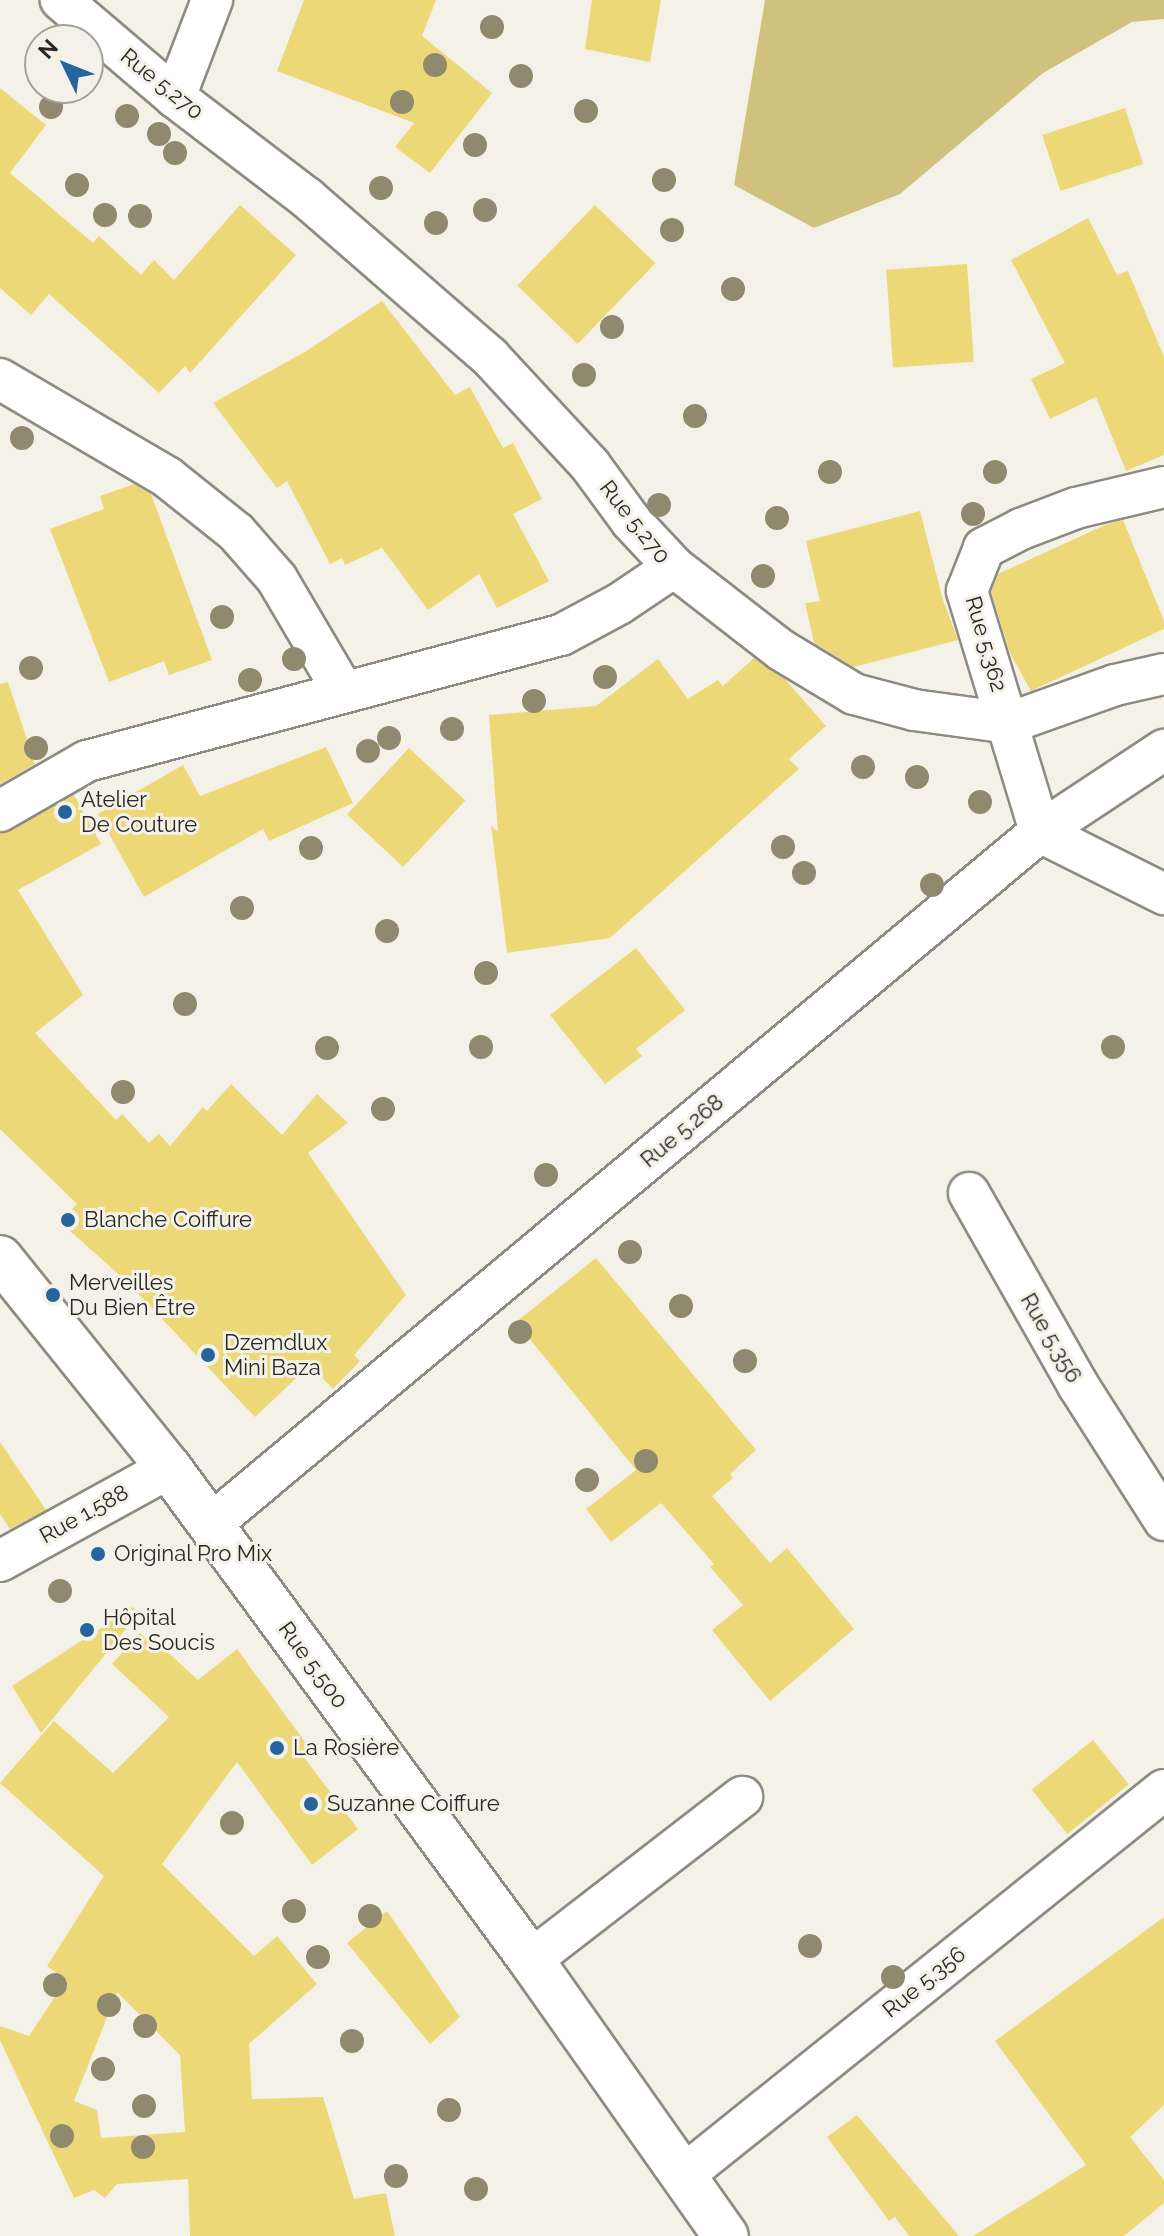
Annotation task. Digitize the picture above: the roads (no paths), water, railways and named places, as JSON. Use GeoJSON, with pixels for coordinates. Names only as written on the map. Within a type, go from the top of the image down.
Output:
{"type":"FeatureCollection","features":[{"type":"Feature","properties":{"kind":"main road","name":"Rue 5.500"},"geometry":{"type":"LineString","coordinates":[[0,1258],[169,1468],[531,1960],[726,2236]]}},
{"type":"Feature","properties":{"kind":"street","name":"Rue 5.270"},"geometry":{"type":"LineString","coordinates":[[0,811],[87,761],[561,635],[619,604],[674,567],[631,521],[590,465],[490,357],[307,198],[175,97],[61,0]]}},
{"type":"Feature","properties":{"kind":"street"},"geometry":{"type":"LineString","coordinates":[[175,97],[212,0]]}},
{"type":"Feature","properties":{"kind":"street"},"geometry":{"type":"LineString","coordinates":[[0,379],[167,477],[236,532],[277,579],[343,691]]}},
{"type":"Feature","properties":{"kind":"street","name":"Rue 5.362"},"geometry":{"type":"LineString","coordinates":[[1040,832],[967,591],[984,548],[1021,529],[1076,508],[1164,487]]}},
{"type":"Feature","properties":{"kind":"street"},"geometry":{"type":"LineString","coordinates":[[674,567],[781,650],[854,694],[950,717],[1009,723],[1115,685],[1164,674]]}},
{"type":"Feature","properties":{"kind":"street","name":"Rue 5.268"},"geometry":{"type":"LineString","coordinates":[[210,1525],[1040,832],[1164,750]]}},
{"type":"Feature","properties":{"kind":"street"},"geometry":{"type":"LineString","coordinates":[[1040,832],[1164,894]]}},
{"type":"Feature","properties":{"kind":"street","name":"Rue 5.356"},"geometry":{"type":"LineString","coordinates":[[969,1193],[1078,1385],[1164,1520]]}},
{"type":"Feature","properties":{"kind":"street","name":"Rue 1.588"},"geometry":{"type":"LineString","coordinates":[[0,1561],[169,1468]]}},
{"type":"Feature","properties":{"kind":"street","name":"Rue 5.356"},"geometry":{"type":"LineString","coordinates":[[685,2174],[1164,1790]]}},
{"type":"Feature","properties":{"kind":"street"},"geometry":{"type":"LineString","coordinates":[[531,1960],[742,1797]]}},
{"type":"Feature","properties":{"kind":"place","name":"Atelier De Couture"},"geometry":{"type":"Point","coordinates":[65,812]}},
{"type":"Feature","properties":{"kind":"place","name":"Blanche Coiffure"},"geometry":{"type":"Point","coordinates":[68,1220]}},
{"type":"Feature","properties":{"kind":"place","name":"Merveilles Du Bien Être"},"geometry":{"type":"Point","coordinates":[53,1295]}},
{"type":"Feature","properties":{"kind":"place","name":"Dzemdlux Mini Baza"},"geometry":{"type":"Point","coordinates":[208,1355]}},
{"type":"Feature","properties":{"kind":"place","name":"Original Pro Mix"},"geometry":{"type":"Point","coordinates":[98,1554]}},
{"type":"Feature","properties":{"kind":"place","name":"Hôpital Des Soucis"},"geometry":{"type":"Point","coordinates":[87,1630]}},
{"type":"Feature","properties":{"kind":"place","name":"La Rosière"},"geometry":{"type":"Point","coordinates":[277,1748]}},
{"type":"Feature","properties":{"kind":"place","name":"Suzanne Coiffure"},"geometry":{"type":"Point","coordinates":[311,1804]}}]}
